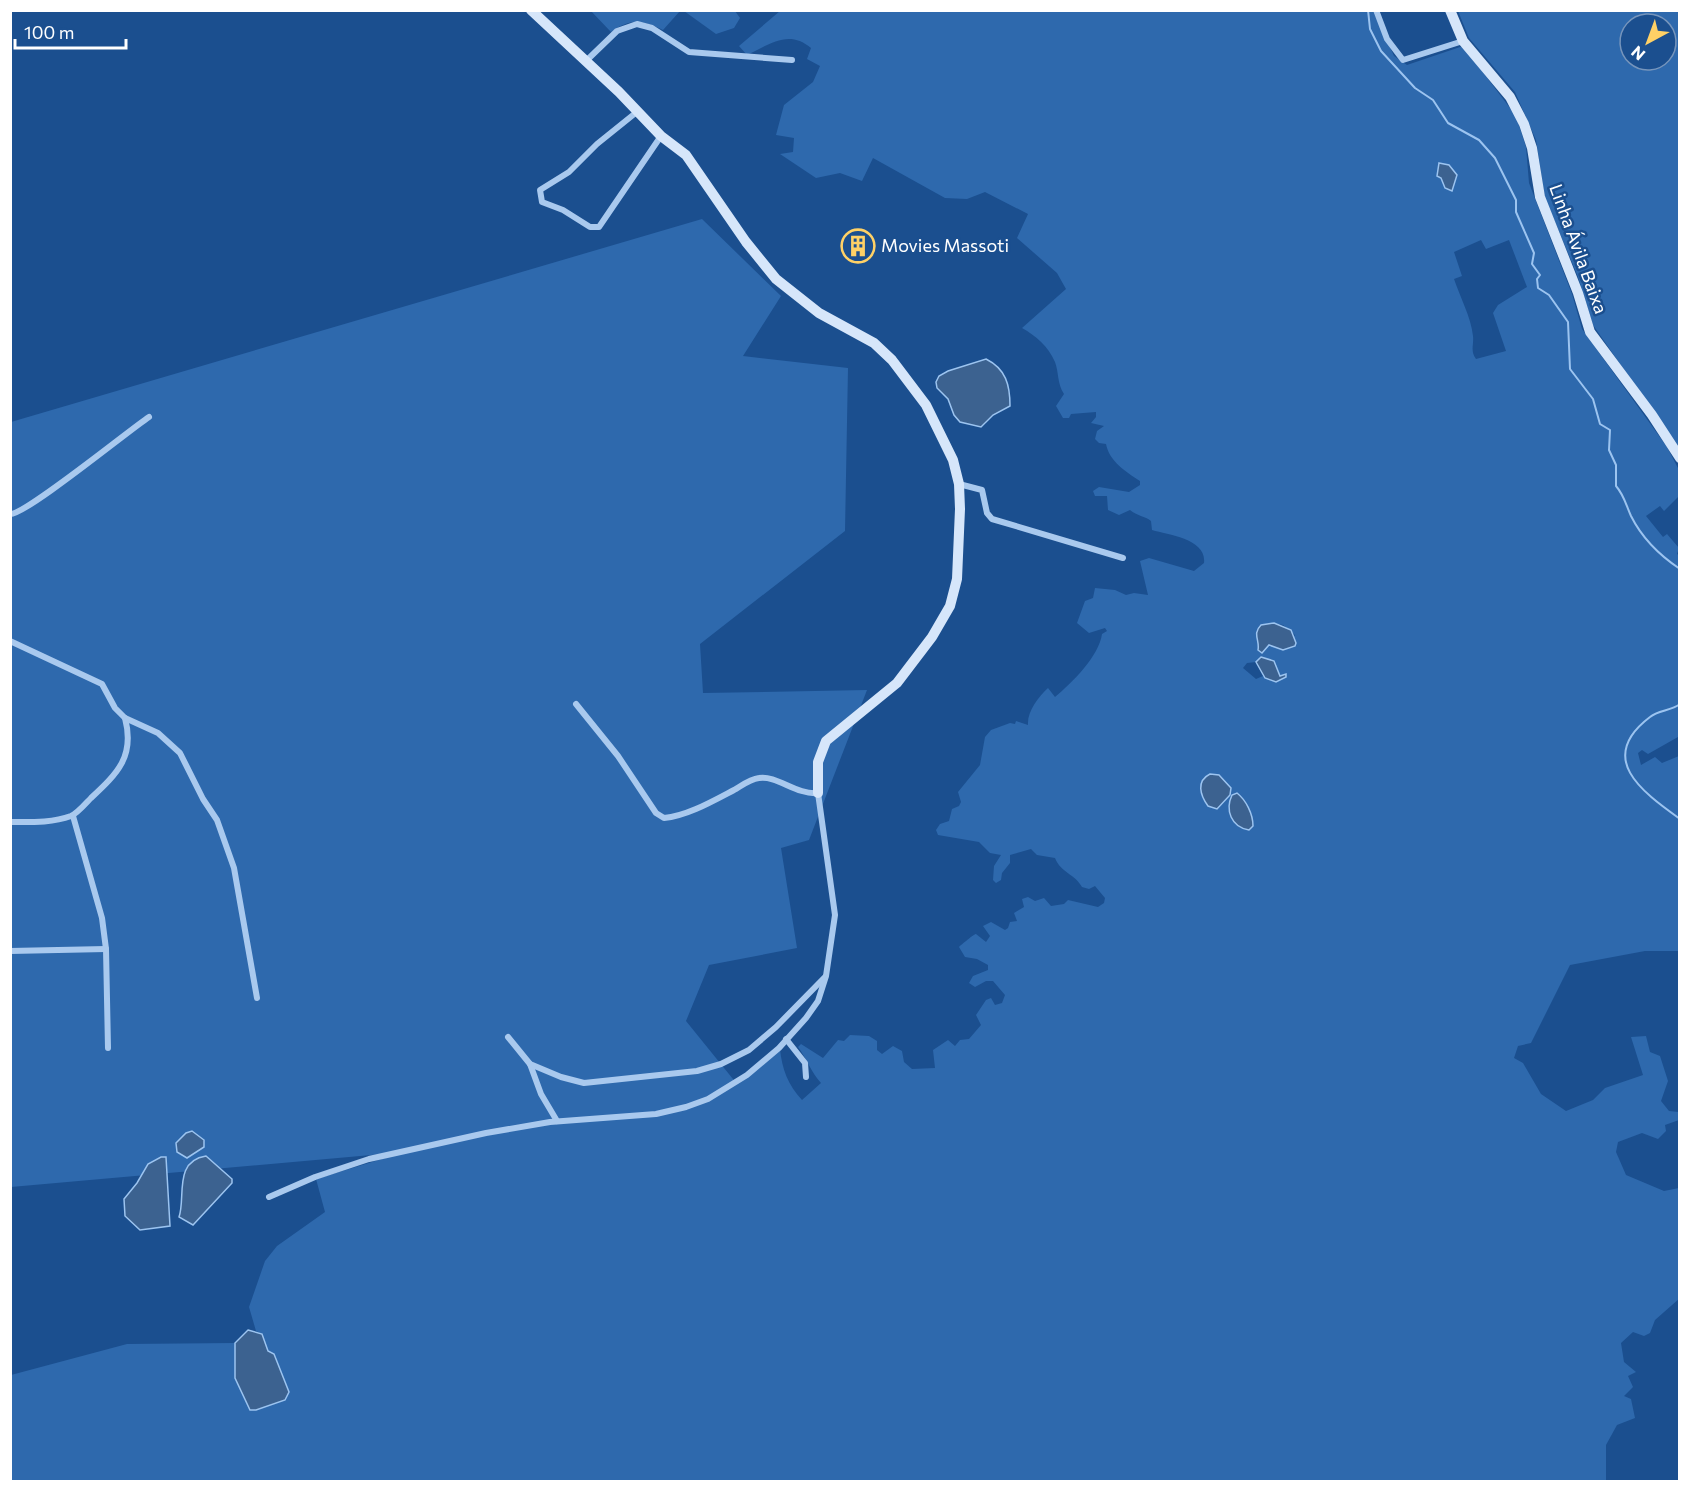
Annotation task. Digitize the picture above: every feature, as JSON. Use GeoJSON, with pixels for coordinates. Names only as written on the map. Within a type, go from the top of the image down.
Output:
{"type":"FeatureCollection","features":[{"type":"Feature","properties":{"kind":"street"},"geometry":{"type":"LineString","coordinates":[[269,1197],[315,1177],[369,1159],[486,1133],[557,1121],[656,1114],[708,1099],[747,1075],[786,1040],[818,1001],[826,976],[835,915],[818,793],[818,762],[826,741],[897,683],[932,637],[950,606],[958,569],[959,484],[953,460],[942,433],[926,405],[892,360],[874,343],[819,313],[776,279],[746,242],[693,163],[661,136],[638,111],[531,10]]}},
{"type":"Feature","properties":{"kind":"street"},"geometry":{"type":"LineString","coordinates":[[1376,10],[1387,39],[1403,60],[1463,41]]}},
{"type":"Feature","properties":{"kind":"street","name":"Linha Ávila Baixa"},"geometry":{"type":"LineString","coordinates":[[1450,10],[1463,41],[1510,97],[1521,117],[1532,148],[1540,196],[1578,293],[1590,332],[1652,415],[1680,458]]}},
{"type":"Feature","properties":{"kind":"street"},"geometry":{"type":"LineString","coordinates":[[586,61],[617,31],[637,24],[652,28],[689,52],[792,60]]}},
{"type":"Feature","properties":{"kind":"street"},"geometry":{"type":"LineString","coordinates":[[638,111],[602,139],[569,172],[540,190],[542,202],[563,210],[590,227],[599,227],[661,136]]}},
{"type":"Feature","properties":{"kind":"street"},"geometry":{"type":"LineString","coordinates":[[10,514],[19,513],[40,499],[149,417]]}},
{"type":"Feature","properties":{"kind":"street"},"geometry":{"type":"LineString","coordinates":[[959,484],[982,490],[987,513],[992,519],[1123,558]]}},
{"type":"Feature","properties":{"kind":"street"},"geometry":{"type":"LineString","coordinates":[[10,641],[102,684],[115,708],[125,718],[159,733],[172,743],[217,820],[234,868],[257,999]]}},
{"type":"Feature","properties":{"kind":"street"},"geometry":{"type":"LineString","coordinates":[[576,704],[618,756],[656,813],[664,818],[674,817],[759,778],[776,781],[796,790],[818,793]]}},
{"type":"Feature","properties":{"kind":"street"},"geometry":{"type":"LineString","coordinates":[[10,822],[39,822],[73,816],[110,780],[123,763],[129,745],[125,718]]}},
{"type":"Feature","properties":{"kind":"street"},"geometry":{"type":"LineString","coordinates":[[73,816],[102,918],[106,950],[108,1048]]}},
{"type":"Feature","properties":{"kind":"street"},"geometry":{"type":"LineString","coordinates":[[10,951],[106,950]]}},
{"type":"Feature","properties":{"kind":"street"},"geometry":{"type":"LineString","coordinates":[[530,1064],[561,1077],[584,1083],[697,1071],[713,1067],[749,1050],[762,1041],[826,976]]}},
{"type":"Feature","properties":{"kind":"street"},"geometry":{"type":"LineString","coordinates":[[508,1037],[530,1064],[541,1094],[557,1121]]}},
{"type":"Feature","properties":{"kind":"street"},"geometry":{"type":"LineString","coordinates":[[786,1040],[805,1063],[806,1077]]}},
{"type":"Feature","properties":{"kind":"shaded area"},"geometry":{"type":"Polygon","coordinates":[[[591,11],[680,11],[663,30],[637,22],[624,24],[611,32],[591,11]]]}},
{"type":"Feature","properties":{"kind":"shaded area"},"geometry":{"type":"Polygon","coordinates":[[[684,11],[735,11],[740,18],[734,28],[716,34],[684,11]]]}},
{"type":"Feature","properties":{"kind":"shaded area"},"geometry":{"type":"Polygon","coordinates":[[[780,11],[1373,11],[1394,56],[1407,65],[1463,46],[1516,116],[1526,147],[1529,183],[1572,294],[1582,329],[1667,447],[1679,470],[1679,496],[1664,511],[1660,506],[1646,516],[1663,537],[1667,534],[1679,548],[1677,554],[1680,556],[1679,733],[1678,737],[1648,754],[1642,750],[1638,753],[1641,765],[1655,757],[1662,763],[1679,756],[1679,951],[1645,951],[1570,965],[1531,1043],[1518,1046],[1514,1058],[1523,1063],[1541,1094],[1566,1111],[1593,1100],[1605,1088],[1643,1075],[1631,1037],[1646,1036],[1650,1052],[1660,1056],[1668,1081],[1661,1101],[1669,1111],[1679,1112],[1679,1120],[1665,1125],[1666,1131],[1658,1139],[1642,1133],[1618,1142],[1616,1152],[1626,1175],[1664,1191],[1679,1188],[1680,1298],[1655,1320],[1650,1333],[1644,1336],[1633,1332],[1621,1343],[1624,1362],[1636,1372],[1628,1376],[1633,1387],[1624,1396],[1631,1399],[1635,1418],[1617,1425],[1606,1445],[1606,1481],[11,1481],[11,1375],[127,1344],[235,1343],[235,1378],[250,1410],[268,1351],[262,1334],[256,1331],[249,1307],[265,1261],[277,1246],[325,1212],[316,1179],[405,1152],[11,1187],[11,422],[702,219],[781,296],[743,356],[848,368],[845,531],[700,644],[703,693],[867,690],[809,840],[781,848],[797,948],[709,965],[686,1021],[737,1084],[780,1049],[786,1076],[802,1100],[821,1083],[798,1047],[801,1044],[823,1058],[838,1040],[844,1041],[850,1035],[869,1036],[877,1041],[877,1050],[882,1054],[893,1046],[902,1051],[904,1062],[912,1069],[935,1068],[933,1050],[948,1040],[955,1046],[960,1040],[969,1039],[981,1025],[976,1015],[986,1000],[991,998],[995,1005],[1002,1003],[1005,995],[993,981],[986,981],[975,987],[969,983],[973,976],[988,970],[988,965],[977,959],[965,957],[959,947],[976,934],[986,942],[990,936],[983,926],[991,922],[1005,930],[1008,928],[1010,922],[1017,921],[1014,913],[1024,907],[1022,899],[1028,897],[1035,901],[1044,898],[1051,906],[1064,904],[1068,900],[1098,907],[1104,903],[1105,898],[1095,886],[1089,889],[1082,887],[1055,858],[1037,855],[1031,849],[1010,855],[1010,863],[1002,873],[1001,880],[996,883],[993,880],[994,866],[1001,855],[990,853],[979,842],[938,835],[936,830],[940,824],[949,821],[952,809],[959,806],[961,802],[958,792],[980,765],[985,737],[991,730],[1010,723],[1015,724],[1016,721],[1028,725],[1031,710],[1044,692],[1048,688],[1055,697],[1077,677],[1096,651],[1102,634],[1107,631],[1105,628],[1089,633],[1077,623],[1085,601],[1093,598],[1095,588],[1115,590],[1126,595],[1134,593],[1148,595],[1140,561],[1149,558],[1194,571],[1204,563],[1203,555],[1200,548],[1186,539],[1152,530],[1151,521],[1130,510],[1119,515],[1108,510],[1107,496],[1095,496],[1093,491],[1099,487],[1129,492],[1140,485],[1140,481],[1114,461],[1106,444],[1099,443],[1095,439],[1097,431],[1104,426],[1091,423],[1096,417],[1096,412],[1071,414],[1069,418],[1063,418],[1056,406],[1064,394],[1055,362],[1041,342],[1022,328],[1066,289],[1057,273],[1017,238],[1028,214],[985,192],[967,199],[945,198],[873,158],[862,181],[840,173],[816,178],[780,154],[793,152],[794,138],[776,135],[784,105],[813,82],[820,66],[807,59],[811,48],[803,42],[787,39],[779,40],[747,55],[739,46],[780,11]],[[1481,240],[1454,252],[1462,276],[1454,279],[1470,322],[1476,359],[1506,351],[1493,313],[1498,305],[1527,287],[1509,240],[1486,249],[1481,240]],[[1274,623],[1261,625],[1257,634],[1258,650],[1269,645],[1283,650],[1295,635],[1283,625],[1274,623]],[[1256,662],[1247,663],[1243,668],[1256,679],[1263,676],[1276,682],[1280,677],[1256,662]]]}},
{"type":"Feature","properties":{"kind":"shaded area"},"geometry":{"type":"Polygon","coordinates":[[[1458,11],[1679,11],[1679,449],[1593,325],[1578,277],[1545,198],[1536,140],[1515,92],[1469,38],[1458,11]]]}},
{"type":"Feature","properties":{"kind":"shaded area"},"geometry":{"type":"Polygon","coordinates":[[[1439,163],[1449,165],[1457,175],[1452,191],[1445,188],[1441,178],[1437,176],[1439,163]]]}},
{"type":"Feature","properties":{"kind":"shaded area"},"geometry":{"type":"Polygon","coordinates":[[[986,359],[993,363],[1006,378],[1010,406],[993,415],[981,427],[960,422],[954,415],[948,399],[937,388],[936,382],[939,376],[948,371],[986,359]]]}},
{"type":"Feature","properties":{"kind":"shaded area"},"geometry":{"type":"Polygon","coordinates":[[[1274,623],[1291,630],[1295,646],[1283,650],[1269,645],[1262,653],[1258,650],[1258,628],[1261,625],[1274,623]]]}},
{"type":"Feature","properties":{"kind":"shaded area"},"geometry":{"type":"Polygon","coordinates":[[[1261,657],[1274,661],[1280,676],[1286,674],[1286,677],[1276,682],[1265,678],[1256,662],[1261,657]]]}},
{"type":"Feature","properties":{"kind":"shaded area"},"geometry":{"type":"Polygon","coordinates":[[[1210,774],[1219,775],[1231,788],[1230,795],[1217,809],[1208,806],[1201,793],[1201,784],[1210,774]]]}},
{"type":"Feature","properties":{"kind":"shaded area"},"geometry":{"type":"Polygon","coordinates":[[[1237,793],[1243,799],[1253,821],[1253,826],[1249,830],[1238,825],[1231,817],[1230,801],[1232,795],[1237,793]]]}},
{"type":"Feature","properties":{"kind":"shaded area"},"geometry":{"type":"Polygon","coordinates":[[[192,1131],[204,1140],[204,1147],[187,1158],[177,1152],[176,1143],[186,1133],[192,1131]]]}},
{"type":"Feature","properties":{"kind":"shaded area"},"geometry":{"type":"Polygon","coordinates":[[[206,1156],[232,1179],[232,1183],[193,1225],[179,1217],[183,1181],[189,1165],[196,1159],[206,1156]]]}},
{"type":"Feature","properties":{"kind":"shaded area"},"geometry":{"type":"Polygon","coordinates":[[[161,1157],[166,1157],[170,1226],[140,1230],[125,1216],[124,1199],[148,1164],[161,1157]]]}},
{"type":"Feature","properties":{"kind":"shaded area"},"geometry":{"type":"Polygon","coordinates":[[[248,1330],[262,1334],[268,1351],[274,1354],[289,1392],[285,1400],[256,1410],[250,1410],[235,1378],[235,1343],[248,1330]]]}},
{"type":"Feature","properties":{"kind":"waterway"},"geometry":{"type":"LineString","coordinates":[[1368,10],[1370,29],[1381,51],[1415,88],[1433,100],[1448,123],[1479,140],[1495,158],[1516,200],[1516,212],[1534,253],[1532,264],[1540,275],[1537,279],[1538,288],[1549,295],[1568,322],[1570,369],[1593,399],[1600,424],[1610,430],[1609,450],[1616,465],[1616,486],[1635,524],[1646,539],[1658,552],[1680,569]]}},
{"type":"Feature","properties":{"kind":"waterway"},"geometry":{"type":"LineString","coordinates":[[1680,704],[1653,715],[1634,732],[1626,746],[1625,760],[1630,773],[1639,785],[1680,819]]}},
{"type":"Feature","properties":{"kind":"place","name":"Movies Massoti"},"geometry":{"type":"Point","coordinates":[858,246]}}]}
